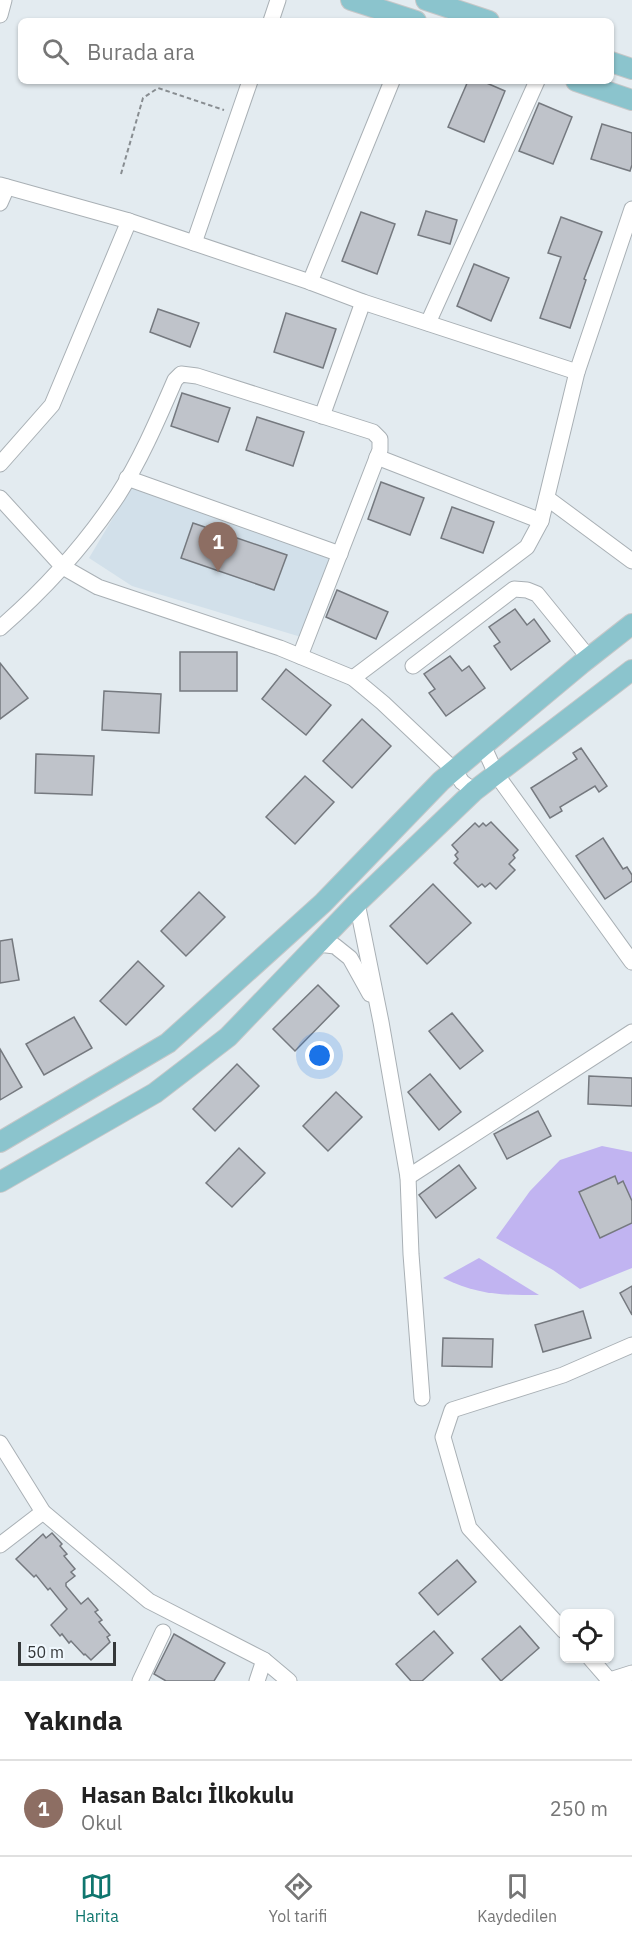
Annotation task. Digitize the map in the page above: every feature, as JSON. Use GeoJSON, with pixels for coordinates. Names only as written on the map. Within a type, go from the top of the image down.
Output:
{"type":"FeatureCollection","features":[{"type":"Feature","properties":{"kind":"main road"},"geometry":{"type":"LineString","coordinates":[[351,0],[407,18]]}},
{"type":"Feature","properties":{"kind":"main road"},"geometry":{"type":"LineString","coordinates":[[426,0],[480,18]]}},
{"type":"Feature","properties":{"kind":"main road"},"geometry":{"type":"LineString","coordinates":[[614,63],[632,69]]}},
{"type":"Feature","properties":{"kind":"main road"},"geometry":{"type":"LineString","coordinates":[[585,84],[632,100]]}},
{"type":"Feature","properties":{"kind":"main road"},"geometry":{"type":"LineString","coordinates":[[0,1142],[168,1043],[323,903],[454,770],[632,624]]}},
{"type":"Feature","properties":{"kind":"main road"},"geometry":{"type":"LineString","coordinates":[[0,1182],[155,1093],[228,1037],[357,903],[474,790],[632,670]]}},
{"type":"Feature","properties":{"kind":"street"},"geometry":{"type":"LineString","coordinates":[[0,15],[4,0]]}},
{"type":"Feature","properties":{"kind":"street"},"geometry":{"type":"LineString","coordinates":[[272,18],[278,0]]}},
{"type":"Feature","properties":{"kind":"street"},"geometry":{"type":"LineString","coordinates":[[194,243],[249,84]]}},
{"type":"Feature","properties":{"kind":"street"},"geometry":{"type":"LineString","coordinates":[[310,282],[391,84]]}},
{"type":"Feature","properties":{"kind":"street"},"geometry":{"type":"LineString","coordinates":[[428,323],[536,84]]}},
{"type":"Feature","properties":{"kind":"street"},"geometry":{"type":"LineString","coordinates":[[0,204],[3,186],[129,221],[363,302],[577,372]]}},
{"type":"Feature","properties":{"kind":"street"},"geometry":{"type":"LineString","coordinates":[[353,678],[527,547],[542,521],[577,372],[625,252],[632,208]]}},
{"type":"Feature","properties":{"kind":"street"},"geometry":{"type":"LineString","coordinates":[[0,464],[52,405],[129,221]]}},
{"type":"Feature","properties":{"kind":"street"},"geometry":{"type":"LineString","coordinates":[[322,416],[363,302]]}},
{"type":"Feature","properties":{"kind":"street"},"geometry":{"type":"LineString","coordinates":[[0,628],[34,599],[63,567],[118,494],[146,444],[175,380],[181,374],[197,376],[373,432],[380,439],[380,450],[300,656]]}},
{"type":"Feature","properties":{"kind":"street"},"geometry":{"type":"LineString","coordinates":[[377,457],[542,521]]}},
{"type":"Feature","properties":{"kind":"street"},"geometry":{"type":"LineString","coordinates":[[127,478],[340,554]]}},
{"type":"Feature","properties":{"kind":"street"},"geometry":{"type":"LineString","coordinates":[[0,498],[63,567],[98,586],[300,656],[353,678],[454,770],[462,782],[474,790]]}},
{"type":"Feature","properties":{"kind":"street"},"geometry":{"type":"LineString","coordinates":[[547,498],[632,561]]}},
{"type":"Feature","properties":{"kind":"street"},"geometry":{"type":"LineString","coordinates":[[413,666],[514,589],[537,594],[589,658]]}},
{"type":"Feature","properties":{"kind":"street"},"geometry":{"type":"LineString","coordinates":[[480,748],[487,753],[496,774],[632,962]]}},
{"type":"Feature","properties":{"kind":"street"},"geometry":{"type":"LineString","coordinates":[[357,903],[381,1022],[408,1177],[411,1254],[422,1398]]}},
{"type":"Feature","properties":{"kind":"street"},"geometry":{"type":"LineString","coordinates":[[318,944],[335,946],[350,958],[366,984],[381,1022]]}},
{"type":"Feature","properties":{"kind":"street"},"geometry":{"type":"LineString","coordinates":[[408,1177],[632,1032]]}},
{"type":"Feature","properties":{"kind":"street"},"geometry":{"type":"LineString","coordinates":[[560,1627],[469,1528],[443,1437],[452,1410],[563,1375],[632,1345]]}},
{"type":"Feature","properties":{"kind":"street"},"geometry":{"type":"LineString","coordinates":[[0,1443],[44,1512],[149,1601],[264,1660],[289,1681]]}},
{"type":"Feature","properties":{"kind":"street"},"geometry":{"type":"LineString","coordinates":[[0,1545],[44,1512]]}},
{"type":"Feature","properties":{"kind":"street"},"geometry":{"type":"LineString","coordinates":[[140,1681],[163,1632]]}},
{"type":"Feature","properties":{"kind":"street"},"geometry":{"type":"LineString","coordinates":[[257,1681],[264,1660]]}},
{"type":"Feature","properties":{"kind":"street"},"geometry":{"type":"LineString","coordinates":[[594,1663],[610,1681],[632,1673]]}},
{"type":"Feature","properties":{"kind":"path"},"geometry":{"type":"LineString","coordinates":[[121,174],[143,98],[158,88],[238,114]]}},
{"type":"Feature","properties":{"kind":"shaded area"},"geometry":{"type":"Polygon","coordinates":[[[135,481],[331,556],[301,637],[132,586],[89,558],[135,481]]]}},
{"type":"Feature","properties":{"kind":"shaded area"},"geometry":{"type":"Polygon","coordinates":[[[602,1146],[632,1152],[632,1268],[580,1289],[553,1270],[496,1238],[530,1191],[560,1160],[602,1146]]]}},
{"type":"Feature","properties":{"kind":"shaded area"},"geometry":{"type":"Polygon","coordinates":[[[479,1258],[539,1295],[490,1293],[468,1288],[443,1278],[479,1258]]]}},
{"type":"Feature","properties":{"kind":"building"},"geometry":{"type":"Polygon","coordinates":[[[467,84],[489,84],[505,91],[484,142],[448,127],[467,84]]]}},
{"type":"Feature","properties":{"kind":"building"},"geometry":{"type":"Polygon","coordinates":[[[539,103],[572,117],[553,164],[519,151],[539,103]]]}},
{"type":"Feature","properties":{"kind":"building"},"geometry":{"type":"Polygon","coordinates":[[[602,124],[632,133],[630,171],[591,159],[602,124]]]}},
{"type":"Feature","properties":{"kind":"building"},"geometry":{"type":"Polygon","coordinates":[[[426,211],[457,220],[450,244],[418,235],[426,211]]]}},
{"type":"Feature","properties":{"kind":"building"},"geometry":{"type":"Polygon","coordinates":[[[361,212],[395,224],[377,274],[342,261],[361,212]]]}},
{"type":"Feature","properties":{"kind":"building"},"geometry":{"type":"Polygon","coordinates":[[[561,217],[602,232],[584,279],[586,280],[570,328],[540,318],[561,257],[548,253],[561,217]]]}},
{"type":"Feature","properties":{"kind":"building"},"geometry":{"type":"Polygon","coordinates":[[[474,264],[509,278],[491,321],[457,306],[474,264]]]}},
{"type":"Feature","properties":{"kind":"building"},"geometry":{"type":"Polygon","coordinates":[[[158,309],[199,323],[190,347],[150,332],[158,309]]]}},
{"type":"Feature","properties":{"kind":"building"},"geometry":{"type":"Polygon","coordinates":[[[286,313],[336,329],[323,368],[274,352],[286,313]]]}},
{"type":"Feature","properties":{"kind":"building"},"geometry":{"type":"Polygon","coordinates":[[[182,393],[230,408],[218,442],[171,426],[182,393]]]}},
{"type":"Feature","properties":{"kind":"building"},"geometry":{"type":"Polygon","coordinates":[[[257,417],[304,432],[293,466],[246,450],[257,417]]]}},
{"type":"Feature","properties":{"kind":"building"},"geometry":{"type":"Polygon","coordinates":[[[381,482],[424,498],[410,535],[368,519],[381,482]]]}},
{"type":"Feature","properties":{"kind":"building"},"geometry":{"type":"Polygon","coordinates":[[[452,507],[494,522],[483,553],[441,538],[452,507]]]}},
{"type":"Feature","properties":{"kind":"building"},"geometry":{"type":"Polygon","coordinates":[[[193,523],[287,555],[274,590],[181,558],[193,523]]]}},
{"type":"Feature","properties":{"kind":"building"},"geometry":{"type":"Polygon","coordinates":[[[337,590],[388,612],[376,639],[326,617],[337,590]]]}},
{"type":"Feature","properties":{"kind":"building"},"geometry":{"type":"Polygon","coordinates":[[[515,609],[527,625],[534,619],[550,641],[511,670],[494,646],[500,642],[489,627],[515,609]]]}},
{"type":"Feature","properties":{"kind":"building"},"geometry":{"type":"Polygon","coordinates":[[[180,652],[237,652],[237,691],[180,691],[180,652]]]}},
{"type":"Feature","properties":{"kind":"building"},"geometry":{"type":"Polygon","coordinates":[[[450,656],[462,671],[469,666],[485,688],[446,716],[429,693],[435,689],[424,674],[450,656]]]}},
{"type":"Feature","properties":{"kind":"building"},"geometry":{"type":"Polygon","coordinates":[[[0,663],[28,698],[0,719],[0,663]]]}},
{"type":"Feature","properties":{"kind":"building"},"geometry":{"type":"Polygon","coordinates":[[[286,669],[331,705],[306,735],[262,699],[286,669]]]}},
{"type":"Feature","properties":{"kind":"building"},"geometry":{"type":"Polygon","coordinates":[[[104,691],[161,694],[159,733],[102,730],[104,691]]]}},
{"type":"Feature","properties":{"kind":"building"},"geometry":{"type":"Polygon","coordinates":[[[362,719],[391,746],[352,788],[323,761],[362,719]]]}},
{"type":"Feature","properties":{"kind":"building"},"geometry":{"type":"Polygon","coordinates":[[[581,748],[607,786],[599,792],[595,786],[560,807],[562,811],[550,818],[531,788],[577,759],[573,753],[581,748]]]}},
{"type":"Feature","properties":{"kind":"building"},"geometry":{"type":"Polygon","coordinates":[[[36,754],[94,756],[92,795],[35,793],[36,754]]]}},
{"type":"Feature","properties":{"kind":"building"},"geometry":{"type":"Polygon","coordinates":[[[305,776],[334,802],[295,844],[266,817],[305,776]]]}},
{"type":"Feature","properties":{"kind":"building"},"geometry":{"type":"Polygon","coordinates":[[[491,822],[518,850],[513,855],[515,858],[509,864],[515,870],[496,889],[490,883],[485,887],[482,884],[478,887],[454,863],[458,859],[455,855],[458,852],[452,845],[475,823],[479,827],[483,823],[486,826],[491,822]]]}},
{"type":"Feature","properties":{"kind":"building"},"geometry":{"type":"Polygon","coordinates":[[[603,838],[623,869],[627,867],[632,875],[632,881],[605,899],[576,856],[603,838]]]}},
{"type":"Feature","properties":{"kind":"building"},"geometry":{"type":"Polygon","coordinates":[[[433,884],[471,923],[427,964],[390,926],[433,884]]]}},
{"type":"Feature","properties":{"kind":"building"},"geometry":{"type":"Polygon","coordinates":[[[199,892],[225,917],[186,956],[161,931],[199,892]]]}},
{"type":"Feature","properties":{"kind":"building"},"geometry":{"type":"Polygon","coordinates":[[[12,939],[19,980],[0,983],[0,941],[12,939]]]}},
{"type":"Feature","properties":{"kind":"building"},"geometry":{"type":"Polygon","coordinates":[[[138,961],[164,986],[126,1025],[100,1001],[138,961]]]}},
{"type":"Feature","properties":{"kind":"building"},"geometry":{"type":"Polygon","coordinates":[[[318,985],[339,1006],[295,1051],[273,1029],[318,985]]]}},
{"type":"Feature","properties":{"kind":"building"},"geometry":{"type":"Polygon","coordinates":[[[452,1013],[483,1051],[460,1069],[429,1031],[452,1013]]]}},
{"type":"Feature","properties":{"kind":"building"},"geometry":{"type":"Polygon","coordinates":[[[74,1017],[92,1048],[44,1075],[26,1044],[74,1017]]]}},
{"type":"Feature","properties":{"kind":"building"},"geometry":{"type":"Polygon","coordinates":[[[0,1049],[22,1087],[0,1100],[0,1049]]]}},
{"type":"Feature","properties":{"kind":"building"},"geometry":{"type":"Polygon","coordinates":[[[237,1064],[259,1086],[215,1131],[193,1109],[237,1064]]]}},
{"type":"Feature","properties":{"kind":"building"},"geometry":{"type":"Polygon","coordinates":[[[430,1074],[461,1112],[439,1130],[408,1092],[430,1074]]]}},
{"type":"Feature","properties":{"kind":"building"},"geometry":{"type":"Polygon","coordinates":[[[589,1076],[632,1078],[632,1106],[588,1104],[589,1076]]]}},
{"type":"Feature","properties":{"kind":"building"},"geometry":{"type":"Polygon","coordinates":[[[336,1092],[362,1117],[328,1151],[303,1126],[336,1092]]]}},
{"type":"Feature","properties":{"kind":"building"},"geometry":{"type":"Polygon","coordinates":[[[538,1111],[551,1136],[507,1159],[494,1134],[538,1111]]]}},
{"type":"Feature","properties":{"kind":"building"},"geometry":{"type":"Polygon","coordinates":[[[239,1148],[265,1173],[232,1207],[206,1183],[239,1148]]]}},
{"type":"Feature","properties":{"kind":"building"},"geometry":{"type":"Polygon","coordinates":[[[459,1165],[476,1188],[436,1218],[419,1195],[459,1165]]]}},
{"type":"Feature","properties":{"kind":"building"},"geometry":{"type":"Polygon","coordinates":[[[615,1176],[618,1184],[623,1181],[632,1201],[632,1223],[600,1238],[579,1192],[615,1176]]]}},
{"type":"Feature","properties":{"kind":"building"},"geometry":{"type":"Polygon","coordinates":[[[632,1286],[632,1315],[620,1293],[632,1286]]]}},
{"type":"Feature","properties":{"kind":"building"},"geometry":{"type":"Polygon","coordinates":[[[583,1311],[591,1338],[543,1352],[535,1325],[583,1311]]]}},
{"type":"Feature","properties":{"kind":"building"},"geometry":{"type":"Polygon","coordinates":[[[443,1338],[493,1339],[492,1367],[442,1366],[443,1338]]]}},
{"type":"Feature","properties":{"kind":"building"},"geometry":{"type":"Polygon","coordinates":[[[52,1533],[62,1544],[60,1546],[67,1554],[64,1556],[75,1569],[71,1572],[75,1576],[66,1583],[66,1586],[81,1604],[88,1598],[98,1610],[95,1612],[102,1620],[99,1622],[110,1635],[107,1637],[110,1642],[91,1660],[71,1641],[69,1643],[62,1634],[60,1636],[51,1625],[67,1609],[50,1588],[48,1590],[36,1575],[34,1577],[16,1559],[43,1534],[46,1538],[52,1533]]]}},
{"type":"Feature","properties":{"kind":"building"},"geometry":{"type":"Polygon","coordinates":[[[457,1560],[476,1582],[438,1615],[419,1593],[457,1560]]]}},
{"type":"Feature","properties":{"kind":"building"},"geometry":{"type":"Polygon","coordinates":[[[520,1626],[539,1648],[501,1681],[482,1659],[520,1626]]]}},
{"type":"Feature","properties":{"kind":"building"},"geometry":{"type":"Polygon","coordinates":[[[434,1631],[453,1653],[422,1681],[411,1681],[396,1664],[434,1631]]]}},
{"type":"Feature","properties":{"kind":"building"},"geometry":{"type":"Polygon","coordinates":[[[174,1634],[225,1663],[214,1681],[166,1681],[154,1674],[174,1634]]]}},
{"type":"Feature","properties":{"kind":"place","name":"Hasan Balcı İlkokulu"},"geometry":{"type":"Point","coordinates":[218,572]}}]}
